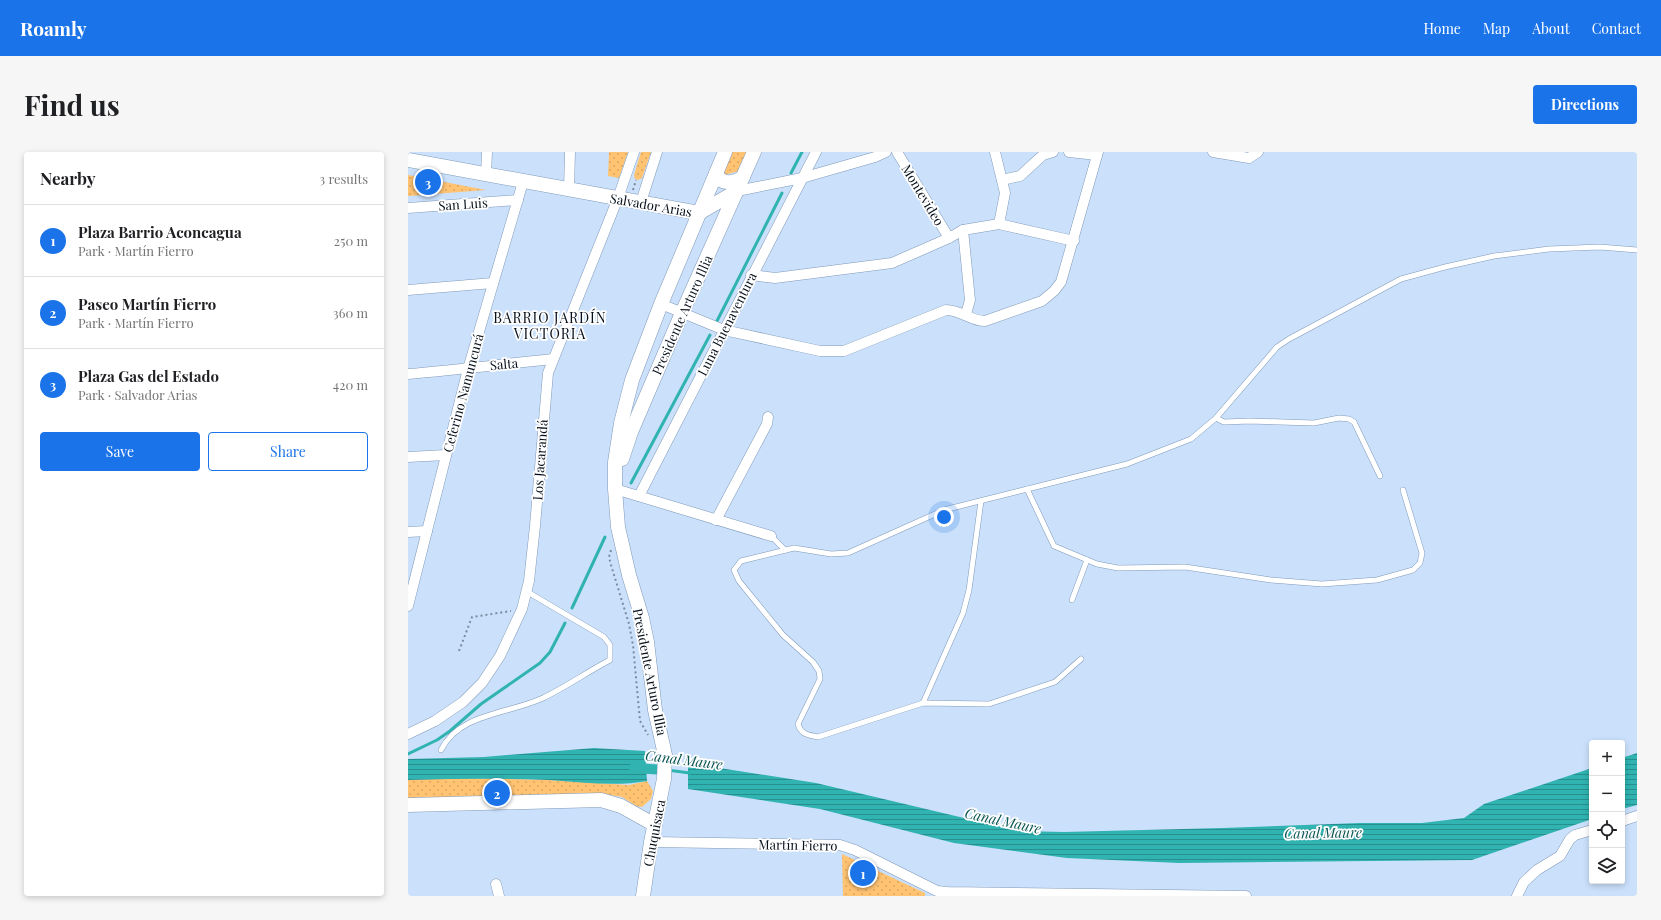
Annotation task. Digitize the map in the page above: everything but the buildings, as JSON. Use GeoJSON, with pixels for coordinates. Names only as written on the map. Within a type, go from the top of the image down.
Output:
{"type":"FeatureCollection","features":[{"type":"Feature","properties":{"kind":"street"},"geometry":{"type":"LineString","coordinates":[[486,175],[487,152]]}},
{"type":"Feature","properties":{"kind":"street"},"geometry":{"type":"LineString","coordinates":[[569,190],[570,152]]}},
{"type":"Feature","properties":{"kind":"street","name":"Los Jacarandá"},"geometry":{"type":"LineString","coordinates":[[408,734],[434,722],[463,702],[482,682],[500,656],[522,609],[526,591],[536,515],[546,379],[552,359],[618,198],[634,152]]}},
{"type":"Feature","properties":{"kind":"street"},"geometry":{"type":"LineString","coordinates":[[641,202],[657,152]]}},
{"type":"Feature","properties":{"kind":"street","name":"Presidente Arturo Illia"},"geometry":{"type":"LineString","coordinates":[[666,770],[665,748],[655,710],[642,618],[629,575],[618,527],[615,462],[621,423],[628,396],[661,304],[726,152]]}},
{"type":"Feature","properties":{"kind":"street","name":"Presidente Arturo Illia"},"geometry":{"type":"LineString","coordinates":[[616,485],[631,432],[754,152]]}},
{"type":"Feature","properties":{"kind":"street","name":"Luna Buenaventura"},"geometry":{"type":"LineString","coordinates":[[639,496],[816,152]]}},
{"type":"Feature","properties":{"kind":"street","name":"Salvador Arias"},"geometry":{"type":"LineString","coordinates":[[408,160],[699,213],[737,191],[802,178],[875,158],[886,152]]}},
{"type":"Feature","properties":{"kind":"street","name":"Montevideo"},"geometry":{"type":"LineString","coordinates":[[896,152],[949,238]]}},
{"type":"Feature","properties":{"kind":"street"},"geometry":{"type":"LineString","coordinates":[[995,152],[1005,193],[999,224]]}},
{"type":"Feature","properties":{"kind":"street"},"geometry":{"type":"LineString","coordinates":[[1002,180],[1020,176],[1043,156],[1053,152]]}},
{"type":"Feature","properties":{"kind":"street"},"geometry":{"type":"LineString","coordinates":[[661,304],[724,330],[820,351],[844,351],[946,310],[953,310],[966,314],[979,321],[985,321],[1042,301],[1054,291],[1061,282],[1098,153],[1070,152]]}},
{"type":"Feature","properties":{"kind":"street"},"geometry":{"type":"LineString","coordinates":[[1213,152],[1249,158],[1258,152]]}},
{"type":"Feature","properties":{"kind":"street"},"geometry":{"type":"LineString","coordinates":[[716,173],[720,180],[726,182],[733,182],[743,177]]}},
{"type":"Feature","properties":{"kind":"street","name":"Ceferino Namuncurá"},"geometry":{"type":"LineString","coordinates":[[408,606],[468,369],[523,182]]}},
{"type":"Feature","properties":{"kind":"street","name":"San Luis"},"geometry":{"type":"LineString","coordinates":[[408,208],[518,200]]}},
{"type":"Feature","properties":{"kind":"street"},"geometry":{"type":"LineString","coordinates":[[751,276],[774,278],[892,263],[949,238],[963,230],[999,224],[1074,241]]}},
{"type":"Feature","properties":{"kind":"street","name":"Montevideo"},"geometry":{"type":"LineString","coordinates":[[963,230],[970,300],[966,314]]}},
{"type":"Feature","properties":{"kind":"street"},"geometry":{"type":"LineString","coordinates":[[408,290],[493,283]]}},
{"type":"Feature","properties":{"kind":"street","name":"Salta"},"geometry":{"type":"LineString","coordinates":[[408,374],[468,369],[483,366],[552,359]]}},
{"type":"Feature","properties":{"kind":"street"},"geometry":{"type":"LineString","coordinates":[[716,520],[768,424],[768,417]]}},
{"type":"Feature","properties":{"kind":"street"},"geometry":{"type":"LineString","coordinates":[[408,457],[446,455]]}},
{"type":"Feature","properties":{"kind":"street"},"geometry":{"type":"LineString","coordinates":[[616,485],[639,496],[771,536]]}},
{"type":"Feature","properties":{"kind":"street"},"geometry":{"type":"LineString","coordinates":[[408,532],[427,531]]}},
{"type":"Feature","properties":{"kind":"street","name":"Chuquisaca"},"geometry":{"type":"LineString","coordinates":[[643,896],[651,842],[666,770]]}},
{"type":"Feature","properties":{"kind":"street"},"geometry":{"type":"LineString","coordinates":[[408,805],[601,800],[621,806],[655,825]]}},
{"type":"Feature","properties":{"kind":"street"},"geometry":{"type":"LineString","coordinates":[[1625,819],[1637,816]]}},
{"type":"Feature","properties":{"kind":"street"},"geometry":{"type":"LineString","coordinates":[[1517,896],[1524,882],[1537,870],[1560,856],[1570,839],[1575,835],[1589,831]]}},
{"type":"Feature","properties":{"kind":"street","name":"Martín Fierro"},"geometry":{"type":"LineString","coordinates":[[651,842],[840,845],[855,850],[938,893],[1246,896]]}},
{"type":"Feature","properties":{"kind":"street"},"geometry":{"type":"LineString","coordinates":[[496,884],[499,896]]}},
{"type":"Feature","properties":{"kind":"lane"},"geometry":{"type":"LineString","coordinates":[[1081,659],[1055,682],[989,704],[923,703],[818,737],[805,735],[799,730],[798,724],[820,679],[819,671],[813,662],[783,634],[739,581],[734,570],[741,561],[794,548],[831,554],[848,553],[944,510],[1127,464],[1191,439],[1216,418],[1277,347],[1289,339],[1401,279],[1444,266],[1494,256],[1549,249],[1600,247],[1637,250]]}},
{"type":"Feature","properties":{"kind":"lane"},"geometry":{"type":"LineString","coordinates":[[1216,418],[1224,422],[1250,421],[1314,423],[1339,418],[1348,419],[1354,422],[1380,476]]}},
{"type":"Feature","properties":{"kind":"lane"},"geometry":{"type":"LineString","coordinates":[[1027,489],[1054,546],[1097,564],[1118,568],[1185,567],[1271,580],[1322,584],[1377,580],[1413,570],[1420,563],[1422,553],[1403,490]]}},
{"type":"Feature","properties":{"kind":"lane"},"geometry":{"type":"LineString","coordinates":[[923,703],[963,613],[969,590],[981,501]]}},
{"type":"Feature","properties":{"kind":"lane"},"geometry":{"type":"LineString","coordinates":[[771,536],[785,550]]}},
{"type":"Feature","properties":{"kind":"lane"},"geometry":{"type":"LineString","coordinates":[[1072,600],[1087,560]]}},
{"type":"Feature","properties":{"kind":"lane"},"geometry":{"type":"LineString","coordinates":[[440,750],[445,741],[452,734],[474,721],[506,712],[543,698],[610,660],[610,645],[604,637],[526,591]]}},
{"type":"Feature","properties":{"kind":"path"},"geometry":{"type":"LineString","coordinates":[[459,651],[472,617],[522,609]]}},
{"type":"Feature","properties":{"kind":"shaded area"},"geometry":{"type":"Polygon","coordinates":[[[609,152],[628,152],[619,178],[608,176],[609,152]]]}},
{"type":"Feature","properties":{"kind":"shaded area"},"geometry":{"type":"Polygon","coordinates":[[[641,152],[651,152],[642,178],[638,180],[635,179],[634,175],[641,152]]]}},
{"type":"Feature","properties":{"kind":"shaded area"},"geometry":{"type":"Polygon","coordinates":[[[732,152],[748,152],[739,171],[724,175],[723,173],[732,152]]]}},
{"type":"Feature","properties":{"kind":"shaded area"},"geometry":{"type":"Polygon","coordinates":[[[408,175],[486,190],[408,196],[408,175]]]}},
{"type":"Feature","properties":{"kind":"shaded area"},"geometry":{"type":"Polygon","coordinates":[[[466,778],[548,780],[629,785],[647,781],[653,791],[651,799],[642,807],[636,806],[622,797],[600,793],[408,798],[408,780],[466,778]]]}},
{"type":"Feature","properties":{"kind":"shaded area"},"geometry":{"type":"Polygon","coordinates":[[[842,854],[925,893],[925,896],[843,896],[842,854]]]}},
{"type":"Feature","properties":{"kind":"water"},"geometry":{"type":"Polygon","coordinates":[[[594,748],[645,751],[647,781],[611,784],[514,779],[408,780],[408,759],[484,757],[594,748]]]}},
{"type":"Feature","properties":{"kind":"water"},"geometry":{"type":"Polygon","coordinates":[[[1637,753],[1637,805],[1625,808],[1625,776],[1625,757],[1637,753]]]}},
{"type":"Feature","properties":{"kind":"water"},"geometry":{"type":"Polygon","coordinates":[[[688,763],[816,783],[1019,831],[1064,832],[1360,823],[1422,823],[1464,818],[1484,804],[1589,769],[1589,820],[1472,860],[1179,863],[1067,858],[954,843],[820,809],[688,789],[688,763]]]}},
{"type":"Feature","properties":{"kind":"waterway"},"geometry":{"type":"LineString","coordinates":[[791,173],[802,152]]}},
{"type":"Feature","properties":{"kind":"waterway"},"geometry":{"type":"LineString","coordinates":[[717,321],[782,193]]}},
{"type":"Feature","properties":{"kind":"waterway"},"geometry":{"type":"LineString","coordinates":[[631,483],[710,335]]}},
{"type":"Feature","properties":{"kind":"waterway"},"geometry":{"type":"LineString","coordinates":[[572,608],[605,537]]}},
{"type":"Feature","properties":{"kind":"waterway"},"geometry":{"type":"LineString","coordinates":[[408,754],[437,740],[450,731],[481,704],[540,663],[550,652],[565,623]]}},
{"type":"Feature","properties":{"kind":"waterway","name":"Canal Maure"},"geometry":{"type":"LineString","coordinates":[[634,768],[665,770]]}},
{"type":"Feature","properties":{"kind":"waterway","name":"Canal Maure"},"geometry":{"type":"LineString","coordinates":[[667,770],[690,773]]}},
{"type":"Feature","properties":{"kind":"place","name":"Plaza Gas del Estado"},"geometry":{"type":"Point","coordinates":[428,182]}},
{"type":"Feature","properties":{"kind":"place","name":"Paseo Martín Fierro"},"geometry":{"type":"Point","coordinates":[497,793]}},
{"type":"Feature","properties":{"kind":"place","name":"Plaza Barrio Aconcagua"},"geometry":{"type":"Point","coordinates":[863,873]}},
{"type":"Feature","properties":{"kind":"district","name":"BARRIO JARDÍN VICTORIA"},"geometry":{"type":"Point","coordinates":[550,326]}}]}
